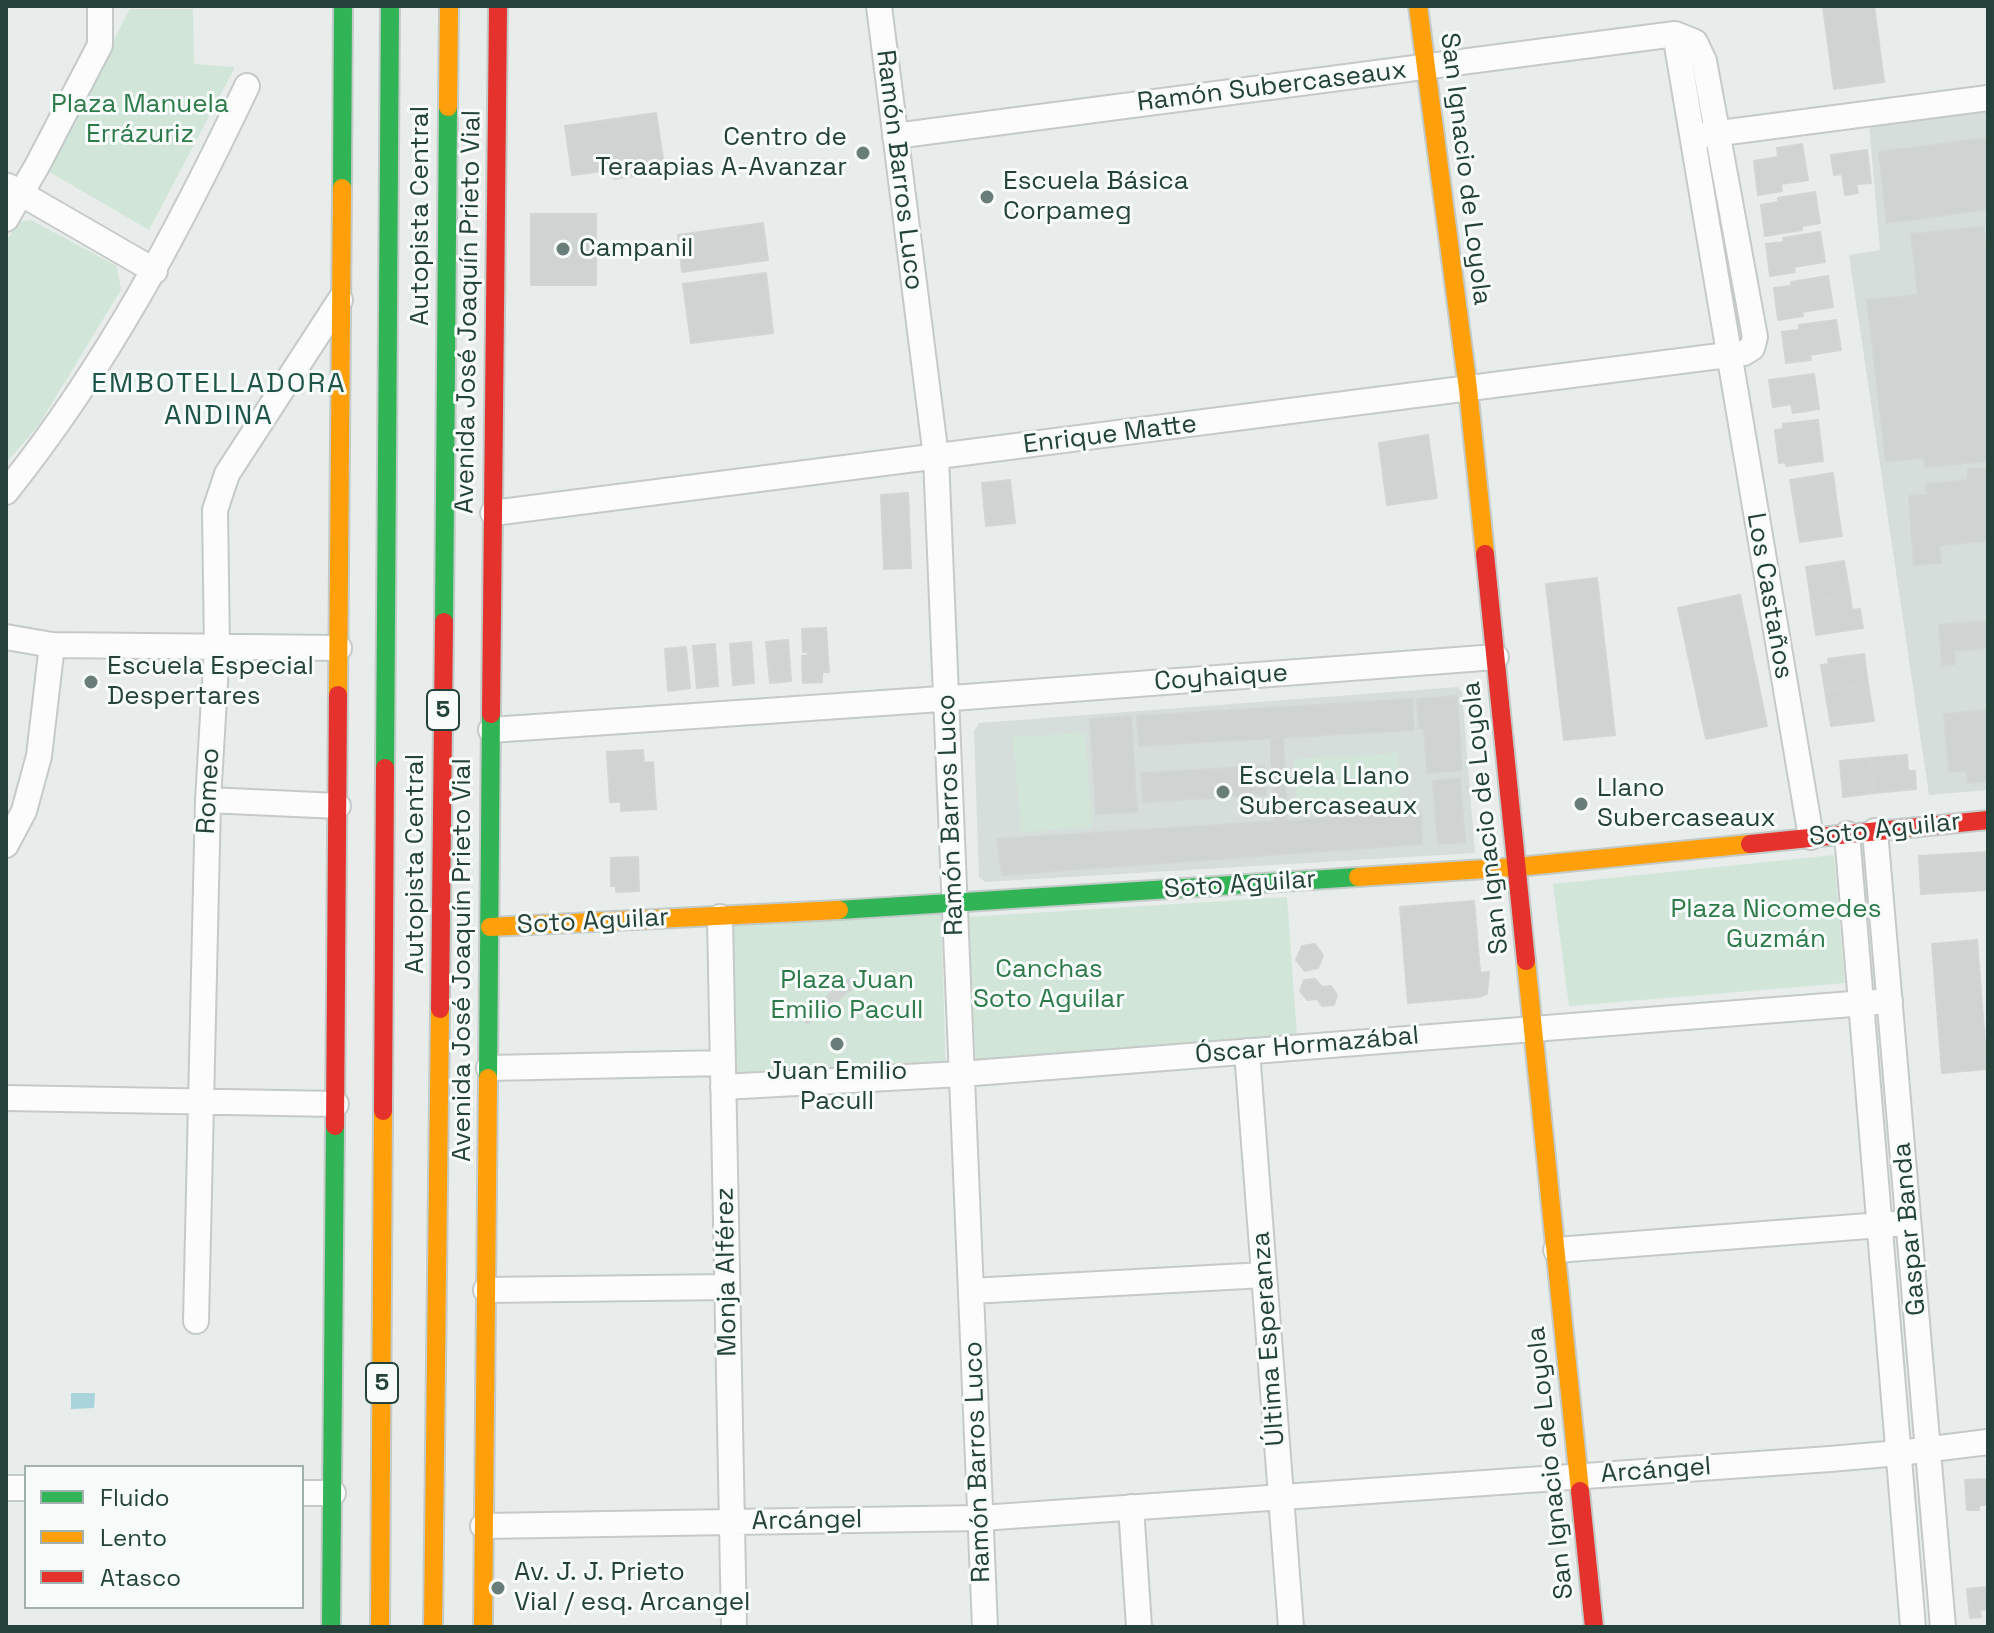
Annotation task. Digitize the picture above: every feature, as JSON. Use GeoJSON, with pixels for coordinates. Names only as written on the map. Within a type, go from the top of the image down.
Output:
{"type":"FeatureCollection","features":[{"type":"Feature","properties":{"kind":"main road"},"geometry":{"type":"LineString","coordinates":[[331,1627],[343,6]]}},
{"type":"Feature","properties":{"kind":"main road","name":"Autopista Central"},"geometry":{"type":"LineString","coordinates":[[380,1627],[390,6]]}},
{"type":"Feature","properties":{"kind":"main road","name":"Autopista Central"},"geometry":{"type":"LineString","coordinates":[[433,1627],[449,6]]}},
{"type":"Feature","properties":{"kind":"main road","name":"Avenida José Joaquín Prieto Vial"},"geometry":{"type":"LineString","coordinates":[[483,1627],[498,6]]}},
{"type":"Feature","properties":{"kind":"main road","name":"San Ignacio de Loyola"},"geometry":{"type":"LineString","coordinates":[[1418,6],[1468,389],[1594,1627]]}},
{"type":"Feature","properties":{"kind":"main road","name":"Soto Aguilar"},"geometry":{"type":"LineString","coordinates":[[490,927],[720,917],[1517,867],[1988,820]]}},
{"type":"Feature","properties":{"kind":"street"},"geometry":{"type":"LineString","coordinates":[[6,219],[13,189],[37,166],[100,45],[100,6]]}},
{"type":"Feature","properties":{"kind":"street","name":"Ramón Barros Luco"},"geometry":{"type":"LineString","coordinates":[[879,6],[936,457],[985,1627]]}},
{"type":"Feature","properties":{"kind":"street"},"geometry":{"type":"LineString","coordinates":[[1685,38],[1704,61],[1755,337],[1752,348],[1744,353],[1727,355]]}},
{"type":"Feature","properties":{"kind":"street","name":"Ramón Subercaseaux"},"geometry":{"type":"LineString","coordinates":[[895,136],[1426,66],[1685,38]]}},
{"type":"Feature","properties":{"kind":"street","name":"Los Castaños"},"geometry":{"type":"LineString","coordinates":[[1685,38],[1692,137],[1811,837]]}},
{"type":"Feature","properties":{"kind":"street"},"geometry":{"type":"LineString","coordinates":[[6,492],[75,400],[155,271],[247,86]]}},
{"type":"Feature","properties":{"kind":"street"},"geometry":{"type":"LineString","coordinates":[[1692,137],[1988,98]]}},
{"type":"Feature","properties":{"kind":"street"},"geometry":{"type":"LineString","coordinates":[[13,189],[155,271]]}},
{"type":"Feature","properties":{"kind":"street","name":"Romeo"},"geometry":{"type":"LineString","coordinates":[[196,1321],[208,800],[217,648],[215,510],[222,484],[341,298]]}},
{"type":"Feature","properties":{"kind":"street","name":"Enrique Matte"},"geometry":{"type":"LineString","coordinates":[[493,513],[1727,355]]}},
{"type":"Feature","properties":{"kind":"street"},"geometry":{"type":"LineString","coordinates":[[6,637],[52,645],[339,648]]}},
{"type":"Feature","properties":{"kind":"street"},"geometry":{"type":"LineString","coordinates":[[6,845],[24,811],[39,756],[52,645]]}},
{"type":"Feature","properties":{"kind":"street","name":"Coyhaique"},"geometry":{"type":"LineString","coordinates":[[491,730],[1496,657]]}},
{"type":"Feature","properties":{"kind":"street"},"geometry":{"type":"LineString","coordinates":[[208,800],[338,806]]}},
{"type":"Feature","properties":{"kind":"street","name":"Gaspar Banda"},"geometry":{"type":"LineString","coordinates":[[1875,831],[1943,1627]]}},
{"type":"Feature","properties":{"kind":"street","name":"Gaspar Banda"},"geometry":{"type":"LineString","coordinates":[[1847,834],[1913,1627]]}},
{"type":"Feature","properties":{"kind":"street","name":"Monja Alférez"},"geometry":{"type":"LineString","coordinates":[[720,917],[734,1627]]}},
{"type":"Feature","properties":{"kind":"street","name":"Óscar Hormazábal"},"geometry":{"type":"LineString","coordinates":[[489,1068],[723,1075],[961,1074],[1890,1001]]}},
{"type":"Feature","properties":{"kind":"street","name":"Última Esperanza"},"geometry":{"type":"LineString","coordinates":[[1247,1051],[1291,1627]]}},
{"type":"Feature","properties":{"kind":"street"},"geometry":{"type":"LineString","coordinates":[[6,1098],[336,1104]]}},
{"type":"Feature","properties":{"kind":"street"},"geometry":{"type":"LineString","coordinates":[[1556,1250],[1909,1223]]}},
{"type":"Feature","properties":{"kind":"street"},"geometry":{"type":"LineString","coordinates":[[971,1291],[1264,1275]]}},
{"type":"Feature","properties":{"kind":"street"},"geometry":{"type":"LineString","coordinates":[[486,1290],[727,1287]]}},
{"type":"Feature","properties":{"kind":"street","name":"Arcángel"},"geometry":{"type":"LineString","coordinates":[[483,1526],[981,1518],[1899,1453],[1988,1442]]}},
{"type":"Feature","properties":{"kind":"street"},"geometry":{"type":"LineString","coordinates":[[304,1493],[333,1493]]}},
{"type":"Feature","properties":{"kind":"street"},"geometry":{"type":"LineString","coordinates":[[1131,1507],[1139,1627]]}},
{"type":"Feature","properties":{"kind":"shaded area"},"geometry":{"type":"Polygon","coordinates":[[[1988,108],[1988,790],[1929,795],[1849,255],[1880,250],[1869,124],[1988,108]]]}},
{"type":"Feature","properties":{"kind":"shaded area","name":"Escuela Llano Subercaseaux"},"geometry":{"type":"Polygon","coordinates":[[[1458,687],[1462,692],[1475,853],[985,882],[979,877],[974,731],[979,723],[1458,687]]]}},
{"type":"Feature","properties":{"kind":"green space","name":"Plaza Manuela Errázuriz"},"geometry":{"type":"Polygon","coordinates":[[[130,9],[193,9],[194,64],[235,67],[149,230],[46,170],[130,9]]]}},
{"type":"Feature","properties":{"kind":"green space","name":"Plaza Manuela Errázuriz"},"geometry":{"type":"Polygon","coordinates":[[[31,220],[117,266],[121,290],[38,426],[6,463],[6,242],[18,222],[31,220]]]}},
{"type":"Feature","properties":{"kind":"green space"},"geometry":{"type":"Polygon","coordinates":[[[1085,733],[1092,827],[1021,832],[1013,737],[1085,733]]]}},
{"type":"Feature","properties":{"kind":"green space"},"geometry":{"type":"Polygon","coordinates":[[[1398,753],[1401,802],[1297,808],[1294,759],[1398,753]]]}},
{"type":"Feature","properties":{"kind":"green space","name":"Plaza Nicomedes Guzmán"},"geometry":{"type":"Polygon","coordinates":[[[1834,855],[1845,983],[1569,1006],[1553,884],[1834,855]]]}},
{"type":"Feature","properties":{"kind":"green space","name":"Canchas Soto Aguilar"},"geometry":{"type":"Polygon","coordinates":[[[1287,897],[1297,1035],[976,1064],[968,917],[1287,897]]]}},
{"type":"Feature","properties":{"kind":"green space","name":"Plaza Juan Emilio Pacull"},"geometry":{"type":"Polygon","coordinates":[[[941,909],[946,1077],[726,1080],[723,922],[941,909]]]}},
{"type":"Feature","properties":{"kind":"water"},"geometry":{"type":"Polygon","coordinates":[[[71,1393],[95,1393],[94,1408],[71,1409],[71,1393]]]}},
{"type":"Feature","properties":{"kind":"building"},"geometry":{"type":"Polygon","coordinates":[[[1823,6],[1874,6],[1884,82],[1834,89],[1823,6]]]}},
{"type":"Feature","properties":{"kind":"building"},"geometry":{"type":"Polygon","coordinates":[[[656,113],[665,172],[614,179],[612,170],[572,175],[565,126],[656,113]]]}},
{"type":"Feature","properties":{"kind":"building"},"geometry":{"type":"Polygon","coordinates":[[[1987,138],[1988,209],[1887,223],[1879,152],[1987,138]]]}},
{"type":"Feature","properties":{"kind":"building"},"geometry":{"type":"Polygon","coordinates":[[[1802,144],[1808,180],[1781,184],[1782,191],[1758,195],[1754,161],[1778,157],[1777,148],[1802,144]]]}},
{"type":"Feature","properties":{"kind":"building"},"geometry":{"type":"Polygon","coordinates":[[[1867,150],[1871,183],[1856,184],[1858,193],[1845,195],[1842,174],[1834,175],[1831,155],[1867,150]]]}},
{"type":"Feature","properties":{"kind":"building"},"geometry":{"type":"Polygon","coordinates":[[[1815,192],[1820,223],[1802,226],[1802,230],[1765,236],[1761,205],[1778,202],[1778,198],[1815,192]]]}},
{"type":"Feature","properties":{"kind":"building","name":"Campanil"},"geometry":{"type":"Polygon","coordinates":[[[531,214],[596,214],[596,285],[531,285],[531,214]]]}},
{"type":"Feature","properties":{"kind":"building"},"geometry":{"type":"Polygon","coordinates":[[[763,223],[768,260],[682,272],[678,235],[763,223]]]}},
{"type":"Feature","properties":{"kind":"building"},"geometry":{"type":"Polygon","coordinates":[[[1983,227],[1988,258],[1988,461],[1925,467],[1924,458],[1886,461],[1867,300],[1918,295],[1911,234],[1983,227]]]}},
{"type":"Feature","properties":{"kind":"building"},"geometry":{"type":"Polygon","coordinates":[[[1820,232],[1825,262],[1794,267],[1795,272],[1770,276],[1766,244],[1820,232]]]}},
{"type":"Feature","properties":{"kind":"building"},"geometry":{"type":"Polygon","coordinates":[[[766,273],[773,333],[691,343],[683,284],[766,273]]]}},
{"type":"Feature","properties":{"kind":"building"},"geometry":{"type":"Polygon","coordinates":[[[1828,276],[1833,307],[1778,320],[1774,288],[1828,276]]]}},
{"type":"Feature","properties":{"kind":"building"},"geometry":{"type":"Polygon","coordinates":[[[1836,320],[1841,350],[1810,355],[1811,360],[1786,363],[1782,332],[1799,330],[1799,325],[1836,320]]]}},
{"type":"Feature","properties":{"kind":"building"},"geometry":{"type":"Polygon","coordinates":[[[1814,374],[1819,409],[1793,413],[1791,404],[1773,407],[1769,380],[1814,374]]]}},
{"type":"Feature","properties":{"kind":"building"},"geometry":{"type":"Polygon","coordinates":[[[1818,420],[1823,461],[1786,466],[1785,462],[1779,463],[1775,430],[1783,429],[1783,424],[1818,420]]]}},
{"type":"Feature","properties":{"kind":"building"},"geometry":{"type":"Polygon","coordinates":[[[1428,435],[1437,498],[1387,505],[1379,443],[1428,435]]]}},
{"type":"Feature","properties":{"kind":"building"},"geometry":{"type":"Polygon","coordinates":[[[1988,468],[1988,541],[1939,545],[1941,563],[1914,565],[1909,496],[1927,495],[1926,484],[1968,480],[1968,469],[1988,468]]]}},
{"type":"Feature","properties":{"kind":"building"},"geometry":{"type":"Polygon","coordinates":[[[1833,473],[1837,505],[1795,511],[1790,480],[1833,473]]]}},
{"type":"Feature","properties":{"kind":"building"},"geometry":{"type":"Polygon","coordinates":[[[1010,480],[1015,523],[986,526],[982,483],[1010,480]]]}},
{"type":"Feature","properties":{"kind":"building"},"geometry":{"type":"Polygon","coordinates":[[[908,493],[911,568],[884,569],[881,495],[908,493]]]}},
{"type":"Feature","properties":{"kind":"building"},"geometry":{"type":"Polygon","coordinates":[[[1837,505],[1842,536],[1800,542],[1795,511],[1837,505]]]}},
{"type":"Feature","properties":{"kind":"building"},"geometry":{"type":"Polygon","coordinates":[[[1844,561],[1850,596],[1811,601],[1806,567],[1844,561]]]}},
{"type":"Feature","properties":{"kind":"building"},"geometry":{"type":"Polygon","coordinates":[[[1597,578],[1615,735],[1564,740],[1546,584],[1597,578]]]}},
{"type":"Feature","properties":{"kind":"building"},"geometry":{"type":"Polygon","coordinates":[[[1740,595],[1767,726],[1706,739],[1678,608],[1740,595]]]}},
{"type":"Feature","properties":{"kind":"building"},"geometry":{"type":"Polygon","coordinates":[[[1850,596],[1852,610],[1860,609],[1863,628],[1816,635],[1811,601],[1850,596]]]}},
{"type":"Feature","properties":{"kind":"building"},"geometry":{"type":"Polygon","coordinates":[[[1988,621],[1988,648],[1954,651],[1955,664],[1942,666],[1939,625],[1988,621]]]}},
{"type":"Feature","properties":{"kind":"building"},"geometry":{"type":"Polygon","coordinates":[[[826,628],[829,672],[822,672],[822,682],[803,683],[802,656],[808,655],[808,652],[803,652],[802,629],[826,628]]]}},
{"type":"Feature","properties":{"kind":"building"},"geometry":{"type":"Polygon","coordinates":[[[788,640],[791,681],[770,683],[766,642],[788,640]]]}},
{"type":"Feature","properties":{"kind":"building"},"geometry":{"type":"Polygon","coordinates":[[[751,642],[754,683],[733,685],[730,644],[751,642]]]}},
{"type":"Feature","properties":{"kind":"building"},"geometry":{"type":"Polygon","coordinates":[[[715,644],[718,686],[697,688],[693,646],[715,644]]]}},
{"type":"Feature","properties":{"kind":"building"},"geometry":{"type":"Polygon","coordinates":[[[686,647],[690,688],[668,691],[665,649],[686,647]]]}},
{"type":"Feature","properties":{"kind":"building"},"geometry":{"type":"Polygon","coordinates":[[[1864,654],[1868,684],[1825,691],[1821,665],[1829,664],[1828,659],[1864,654]]]}},
{"type":"Feature","properties":{"kind":"building"},"geometry":{"type":"Polygon","coordinates":[[[1868,684],[1874,721],[1831,726],[1825,691],[1868,684]]]}},
{"type":"Feature","properties":{"kind":"building"},"geometry":{"type":"Polygon","coordinates":[[[1457,696],[1462,770],[1427,773],[1424,728],[1419,728],[1417,699],[1457,696]]]}},
{"type":"Feature","properties":{"kind":"building"},"geometry":{"type":"Polygon","coordinates":[[[1412,699],[1414,730],[1139,746],[1137,716],[1412,699]]]}},
{"type":"Feature","properties":{"kind":"building"},"geometry":{"type":"Polygon","coordinates":[[[1988,710],[1988,781],[1968,783],[1967,771],[1949,772],[1944,714],[1988,710]]]}},
{"type":"Feature","properties":{"kind":"building"},"geometry":{"type":"Polygon","coordinates":[[[1131,716],[1137,812],[1096,814],[1090,719],[1131,716]]]}},
{"type":"Feature","properties":{"kind":"building"},"geometry":{"type":"Polygon","coordinates":[[[1283,738],[1287,821],[1274,822],[1271,739],[1283,738]]]}},
{"type":"Feature","properties":{"kind":"building"},"geometry":{"type":"Polygon","coordinates":[[[643,750],[644,763],[653,762],[656,809],[621,811],[621,802],[610,802],[607,752],[643,750]]]}},
{"type":"Feature","properties":{"kind":"building"},"geometry":{"type":"Polygon","coordinates":[[[1907,755],[1908,771],[1915,771],[1916,789],[1874,793],[1870,758],[1907,755]]]}},
{"type":"Feature","properties":{"kind":"building"},"geometry":{"type":"Polygon","coordinates":[[[1870,758],[1874,793],[1843,797],[1840,761],[1870,758]]]}},
{"type":"Feature","properties":{"kind":"building"},"geometry":{"type":"Polygon","coordinates":[[[1264,766],[1266,795],[1143,802],[1141,773],[1264,766]]]}},
{"type":"Feature","properties":{"kind":"building"},"geometry":{"type":"Polygon","coordinates":[[[1460,778],[1465,842],[1438,844],[1433,781],[1460,778]]]}},
{"type":"Feature","properties":{"kind":"building"},"geometry":{"type":"Polygon","coordinates":[[[1421,812],[1422,844],[1002,875],[997,839],[1421,812]]]}},
{"type":"Feature","properties":{"kind":"building"},"geometry":{"type":"Polygon","coordinates":[[[1988,852],[1988,890],[1921,894],[1919,856],[1988,852]]]}},
{"type":"Feature","properties":{"kind":"building"},"geometry":{"type":"Polygon","coordinates":[[[638,857],[639,891],[616,892],[616,886],[611,886],[611,858],[638,857]]]}},
{"type":"Feature","properties":{"kind":"building"},"geometry":{"type":"Polygon","coordinates":[[[1474,901],[1480,973],[1489,972],[1487,994],[1408,1003],[1400,907],[1474,901]]]}},
{"type":"Feature","properties":{"kind":"building"},"geometry":{"type":"Polygon","coordinates":[[[1977,940],[1987,1069],[1942,1073],[1932,944],[1977,940]]]}},
{"type":"Feature","properties":{"kind":"building"},"geometry":{"type":"Polygon","coordinates":[[[1315,944],[1323,955],[1318,968],[1305,971],[1296,960],[1302,946],[1315,944]]]}},
{"type":"Feature","properties":{"kind":"building"},"geometry":{"type":"Polygon","coordinates":[[[850,978],[856,986],[807,1024],[801,1016],[850,978]]]}},
{"type":"Feature","properties":{"kind":"building"},"geometry":{"type":"Polygon","coordinates":[[[1315,979],[1322,987],[1317,999],[1307,1000],[1300,991],[1304,980],[1315,979]]]}},
{"type":"Feature","properties":{"kind":"building"},"geometry":{"type":"Polygon","coordinates":[[[1331,986],[1337,995],[1334,1005],[1322,1006],[1317,999],[1322,987],[1331,986]]]}},
{"type":"Feature","properties":{"kind":"building"},"geometry":{"type":"Polygon","coordinates":[[[1988,1479],[1988,1505],[1979,1505],[1979,1510],[1967,1510],[1965,1480],[1988,1479]]]}},
{"type":"Feature","properties":{"kind":"building"},"geometry":{"type":"Polygon","coordinates":[[[1988,1587],[1988,1609],[1980,1610],[1981,1617],[1970,1618],[1967,1589],[1988,1587]]]}},
{"type":"Feature","properties":{"kind":"traffic: fast"},"geometry":{"type":"LineString","coordinates":[[342,188],[343,6]]}},
{"type":"Feature","properties":{"kind":"traffic: fast"},"geometry":{"type":"LineString","coordinates":[[385,768],[390,6]]}},
{"type":"Feature","properties":{"kind":"traffic: fast"},"geometry":{"type":"LineString","coordinates":[[444,622],[448,107]]}},
{"type":"Feature","properties":{"kind":"traffic: fast"},"geometry":{"type":"LineString","coordinates":[[488,1078],[491,714]]}},
{"type":"Feature","properties":{"kind":"traffic: fast"},"geometry":{"type":"LineString","coordinates":[[839,910],[1358,877]]}},
{"type":"Feature","properties":{"kind":"traffic: fast"},"geometry":{"type":"LineString","coordinates":[[331,1627],[335,1126]]}},
{"type":"Feature","properties":{"kind":"traffic: slow"},"geometry":{"type":"LineString","coordinates":[[448,107],[449,6]]}},
{"type":"Feature","properties":{"kind":"traffic: slow"},"geometry":{"type":"LineString","coordinates":[[1418,6],[1468,389],[1485,554]]}},
{"type":"Feature","properties":{"kind":"traffic: slow"},"geometry":{"type":"LineString","coordinates":[[338,695],[342,188]]}},
{"type":"Feature","properties":{"kind":"traffic: slow"},"geometry":{"type":"LineString","coordinates":[[1358,877],[1517,867],[1750,844]]}},
{"type":"Feature","properties":{"kind":"traffic: slow"},"geometry":{"type":"LineString","coordinates":[[490,927],[839,910]]}},
{"type":"Feature","properties":{"kind":"traffic: slow"},"geometry":{"type":"LineString","coordinates":[[1526,961],[1580,1491]]}},
{"type":"Feature","properties":{"kind":"traffic: slow"},"geometry":{"type":"LineString","coordinates":[[433,1627],[440,1009]]}},
{"type":"Feature","properties":{"kind":"traffic: slow"},"geometry":{"type":"LineString","coordinates":[[483,1627],[488,1078]]}},
{"type":"Feature","properties":{"kind":"traffic: slow"},"geometry":{"type":"LineString","coordinates":[[380,1627],[383,1111]]}},
{"type":"Feature","properties":{"kind":"traffic: jam"},"geometry":{"type":"LineString","coordinates":[[491,714],[498,6]]}},
{"type":"Feature","properties":{"kind":"traffic: jam"},"geometry":{"type":"LineString","coordinates":[[1485,554],[1526,961]]}},
{"type":"Feature","properties":{"kind":"traffic: jam"},"geometry":{"type":"LineString","coordinates":[[440,1009],[444,622]]}},
{"type":"Feature","properties":{"kind":"traffic: jam"},"geometry":{"type":"LineString","coordinates":[[335,1126],[338,695]]}},
{"type":"Feature","properties":{"kind":"traffic: jam"},"geometry":{"type":"LineString","coordinates":[[383,1111],[385,768]]}},
{"type":"Feature","properties":{"kind":"traffic: jam"},"geometry":{"type":"LineString","coordinates":[[1750,844],[1988,820]]}},
{"type":"Feature","properties":{"kind":"traffic: jam"},"geometry":{"type":"LineString","coordinates":[[1580,1491],[1594,1627]]}},
{"type":"Feature","properties":{"kind":"place","name":"Centro de Teraapias A-Avanzar"},"geometry":{"type":"Point","coordinates":[863,153]}},
{"type":"Feature","properties":{"kind":"place","name":"Escuela Básica Corpameg"},"geometry":{"type":"Point","coordinates":[987,197]}},
{"type":"Feature","properties":{"kind":"place","name":"Campanil"},"geometry":{"type":"Point","coordinates":[563,249]}},
{"type":"Feature","properties":{"kind":"place","name":"Escuela Especial Despertares"},"geometry":{"type":"Point","coordinates":[91,682]}},
{"type":"Feature","properties":{"kind":"place","name":"Escuela Llano Subercaseaux"},"geometry":{"type":"Point","coordinates":[1223,792]}},
{"type":"Feature","properties":{"kind":"place","name":"Llano Subercaseaux"},"geometry":{"type":"Point","coordinates":[1581,804]}},
{"type":"Feature","properties":{"kind":"place","name":"Juan Emilio Pacull"},"geometry":{"type":"Point","coordinates":[837,1044]}},
{"type":"Feature","properties":{"kind":"place","name":"Av. J. J. Prieto Vial / esq. Arcangel"},"geometry":{"type":"Point","coordinates":[498,1588]}},
{"type":"Feature","properties":{"kind":"district","name":"EMBOTELLADORA ANDINA"},"geometry":{"type":"Point","coordinates":[219,400]}}]}
